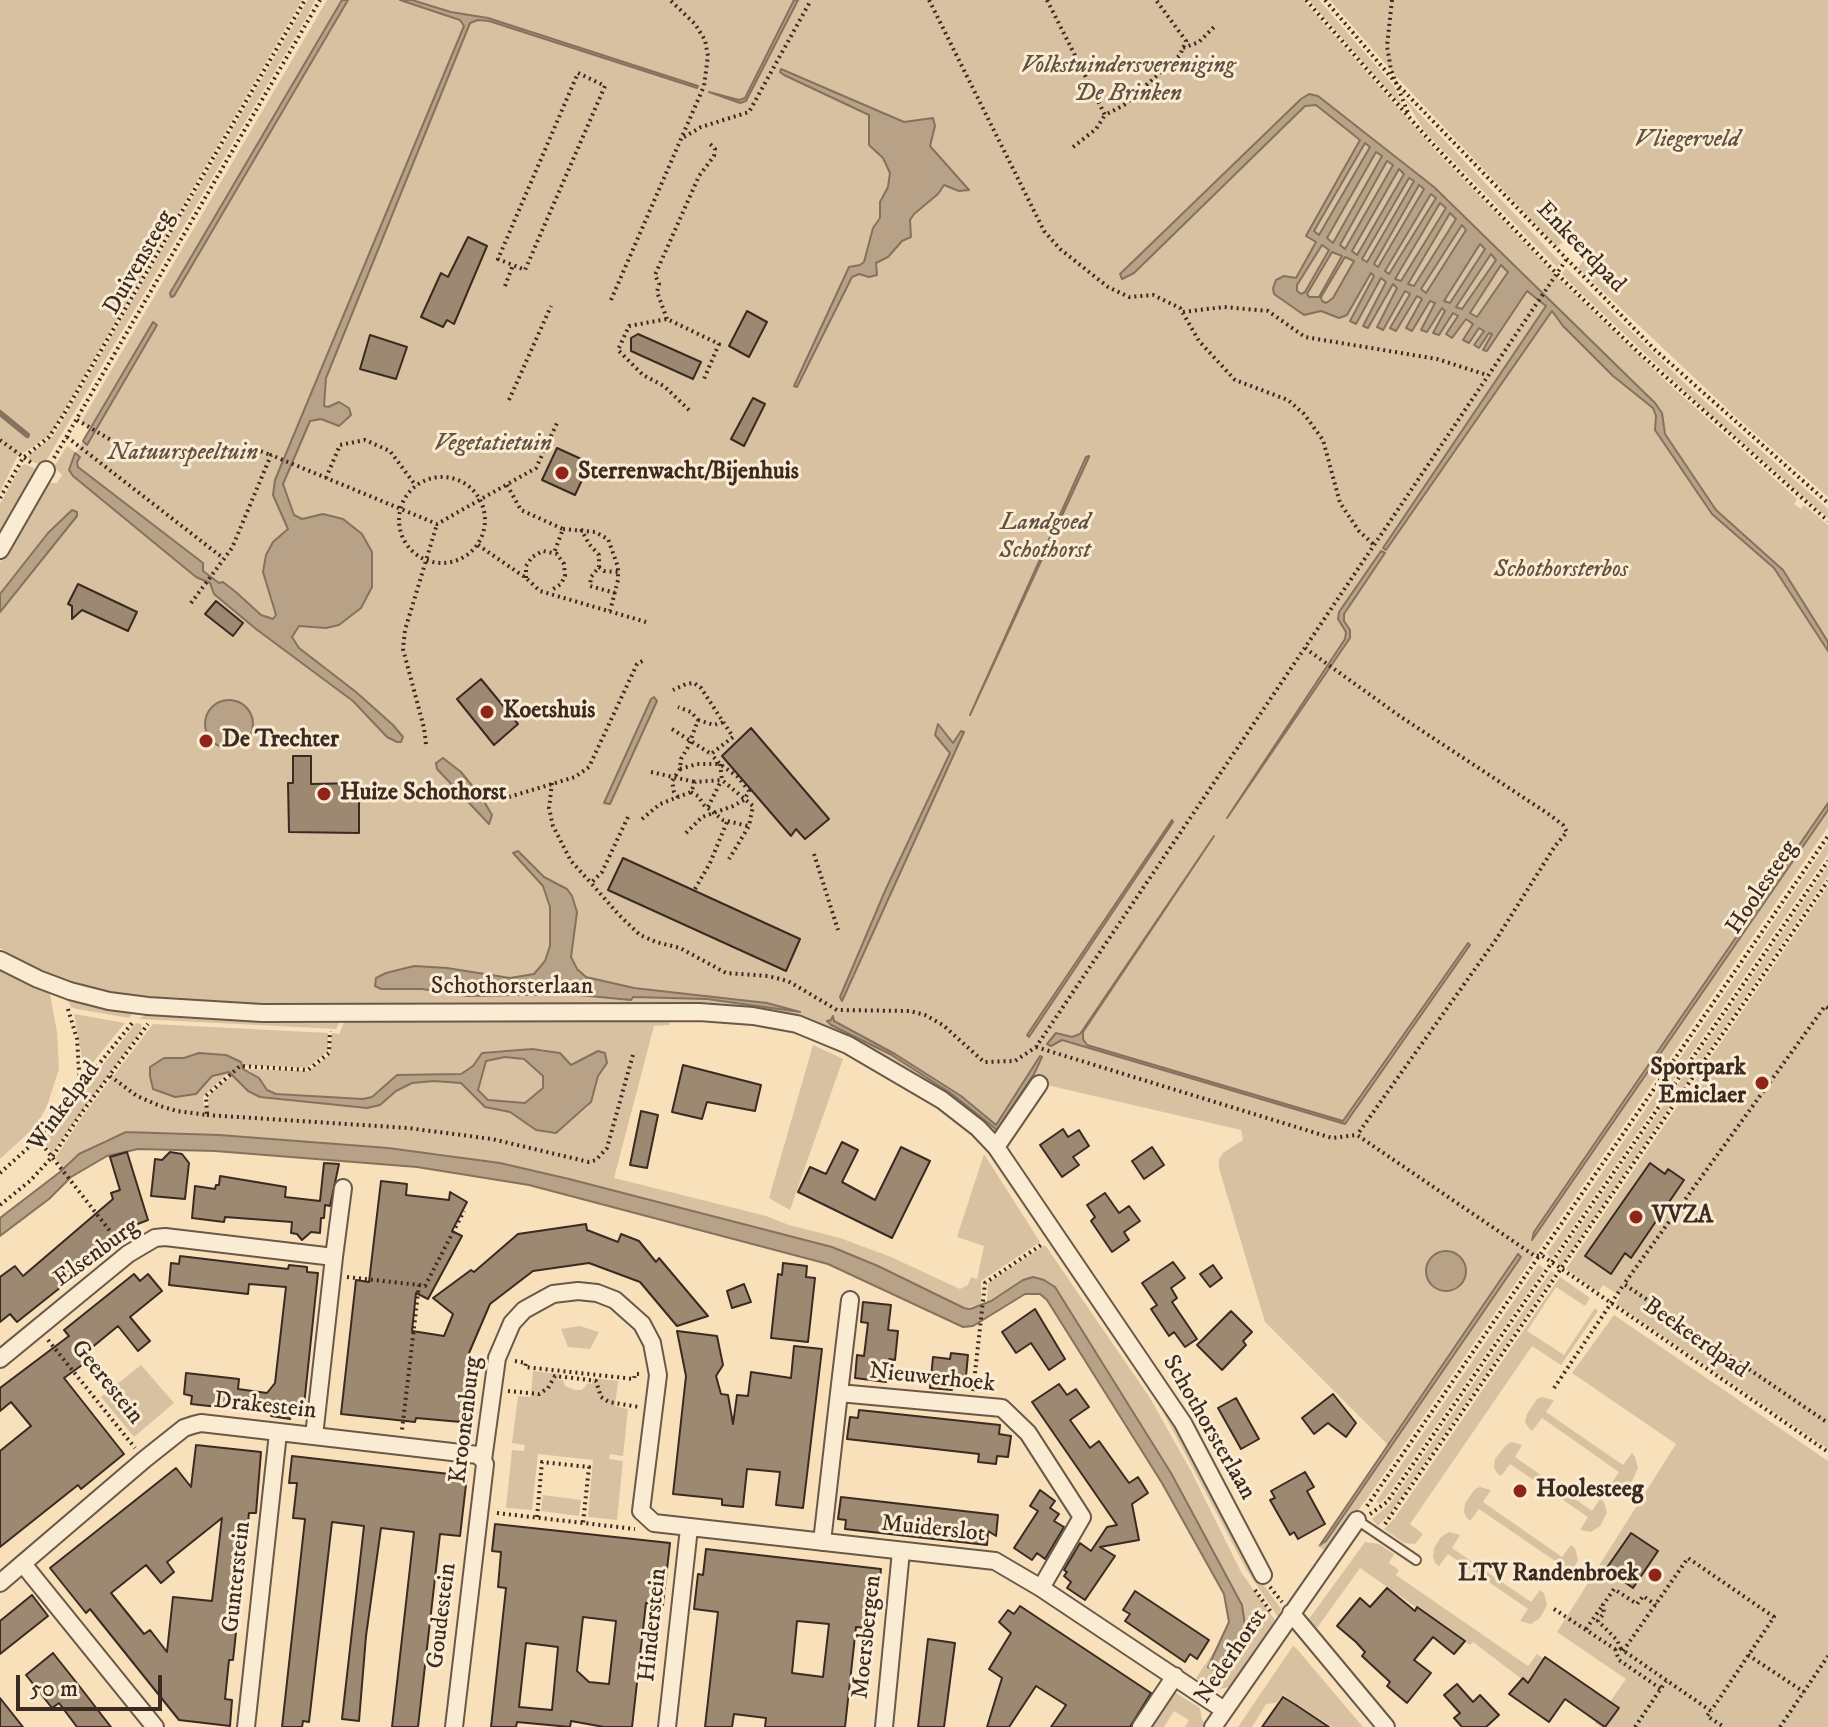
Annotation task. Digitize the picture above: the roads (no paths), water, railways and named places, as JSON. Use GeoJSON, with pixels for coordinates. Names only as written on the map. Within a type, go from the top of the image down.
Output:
{"type":"FeatureCollection","features":[{"type":"Feature","properties":{"kind":"street"},"geometry":{"type":"LineString","coordinates":[[0,550],[46,470]]}},
{"type":"Feature","properties":{"kind":"street","name":"Schothorsterlaan"},"geometry":{"type":"LineString","coordinates":[[0,960],[55,986],[149,1014],[699,1012],[780,1020],[810,1027],[848,1045],[922,1087],[978,1128],[996,1147],[1183,1423],[1263,1575]]}},
{"type":"Feature","properties":{"kind":"street"},"geometry":{"type":"LineString","coordinates":[[996,1147],[1039,1084]]}},
{"type":"Feature","properties":{"kind":"street"},"geometry":{"type":"LineString","coordinates":[[314,1436],[343,1188]]}},
{"type":"Feature","properties":{"kind":"street","name":"Elsenburg"},"geometry":{"type":"LineString","coordinates":[[0,1359],[128,1254],[155,1238],[334,1257]]}},
{"type":"Feature","properties":{"kind":"street","name":"Kroonenburg"},"geometry":{"type":"LineString","coordinates":[[479,1511],[497,1358],[512,1323],[524,1310],[553,1294],[588,1292],[615,1300],[642,1324],[652,1343],[658,1375],[641,1511],[654,1523],[689,1528]]}},
{"type":"Feature","properties":{"kind":"street"},"geometry":{"type":"LineString","coordinates":[[839,1393],[850,1300]]}},
{"type":"Feature","properties":{"kind":"street","name":"Nieuwerhoek"},"geometry":{"type":"LineString","coordinates":[[822,1542],[839,1393],[1002,1408],[1028,1433],[1082,1517],[1041,1588]]}},
{"type":"Feature","properties":{"kind":"street","name":"Drakestein"},"geometry":{"type":"LineString","coordinates":[[3,1576],[23,1564],[184,1428],[201,1423],[478,1455],[483,1460]]}},
{"type":"Feature","properties":{"kind":"street","name":"Gunterstein"},"geometry":{"type":"LineString","coordinates":[[246,1727],[278,1433]]}},
{"type":"Feature","properties":{"kind":"street","name":"Goudestein"},"geometry":{"type":"LineString","coordinates":[[454,1727],[479,1511]]}},
{"type":"Feature","properties":{"kind":"street"},"geometry":{"type":"LineString","coordinates":[[1357,1520],[1291,1613],[1386,1727]]}},
{"type":"Feature","properties":{"kind":"street","name":"Muiderslot"},"geometry":{"type":"LineString","coordinates":[[689,1528],[995,1561],[1041,1588],[1224,1710]]}},
{"type":"Feature","properties":{"kind":"street","name":"Hinderstein"},"geometry":{"type":"LineString","coordinates":[[667,1727],[689,1528]]}},
{"type":"Feature","properties":{"kind":"street","name":"Moersbergen"},"geometry":{"type":"LineString","coordinates":[[884,1727],[901,1551]]}},
{"type":"Feature","properties":{"kind":"street"},"geometry":{"type":"LineString","coordinates":[[23,1564],[155,1727]]}},
{"type":"Feature","properties":{"kind":"street","name":"Nederhorst"},"geometry":{"type":"LineString","coordinates":[[1213,1727],[1291,1613]]}},
{"type":"Feature","properties":{"kind":"street"},"geometry":{"type":"LineString","coordinates":[[1141,1727],[1175,1676]]}},
{"type":"Feature","properties":{"kind":"lane"},"geometry":{"type":"LineString","coordinates":[[1357,1520],[1416,1560]]}},
{"type":"Feature","properties":{"kind":"waterway"},"geometry":{"type":"LineString","coordinates":[[0,413],[27,435]]}},
{"type":"Feature","properties":{"kind":"place","name":"Sterrenwacht/Bijenhuis"},"geometry":{"type":"Point","coordinates":[562,473]}},
{"type":"Feature","properties":{"kind":"place","name":"Koetshuis"},"geometry":{"type":"Point","coordinates":[487,712]}},
{"type":"Feature","properties":{"kind":"place","name":"De Trechter"},"geometry":{"type":"Point","coordinates":[206,741]}},
{"type":"Feature","properties":{"kind":"place","name":"Huize Schothorst"},"geometry":{"type":"Point","coordinates":[324,794]}},
{"type":"Feature","properties":{"kind":"place","name":"Sportpark Emiclaer"},"geometry":{"type":"Point","coordinates":[1762,1083]}},
{"type":"Feature","properties":{"kind":"place","name":"VVZA"},"geometry":{"type":"Point","coordinates":[1636,1217]}},
{"type":"Feature","properties":{"kind":"place","name":"Hoolesteeg"},"geometry":{"type":"Point","coordinates":[1520,1491]}},
{"type":"Feature","properties":{"kind":"place","name":"LTV Randenbroek"},"geometry":{"type":"Point","coordinates":[1655,1575]}},
{"type":"Feature","properties":{"kind":"park label","name":"Volkstuindersvereniging De Brinken"},"geometry":{"type":"Point","coordinates":[1128,81]}},
{"type":"Feature","properties":{"kind":"park label","name":"Vliegerveld"},"geometry":{"type":"Point","coordinates":[1687,141]}},
{"type":"Feature","properties":{"kind":"park label","name":"Vegetatietuin"},"geometry":{"type":"Point","coordinates":[493,445]}},
{"type":"Feature","properties":{"kind":"park label","name":"Natuurspeeltuin"},"geometry":{"type":"Point","coordinates":[183,454]}},
{"type":"Feature","properties":{"kind":"park label","name":"Landgoed Schothorst"},"geometry":{"type":"Point","coordinates":[1045,538]}},
{"type":"Feature","properties":{"kind":"park label","name":"Schothorsterbos"},"geometry":{"type":"Point","coordinates":[1561,571]}}]}
